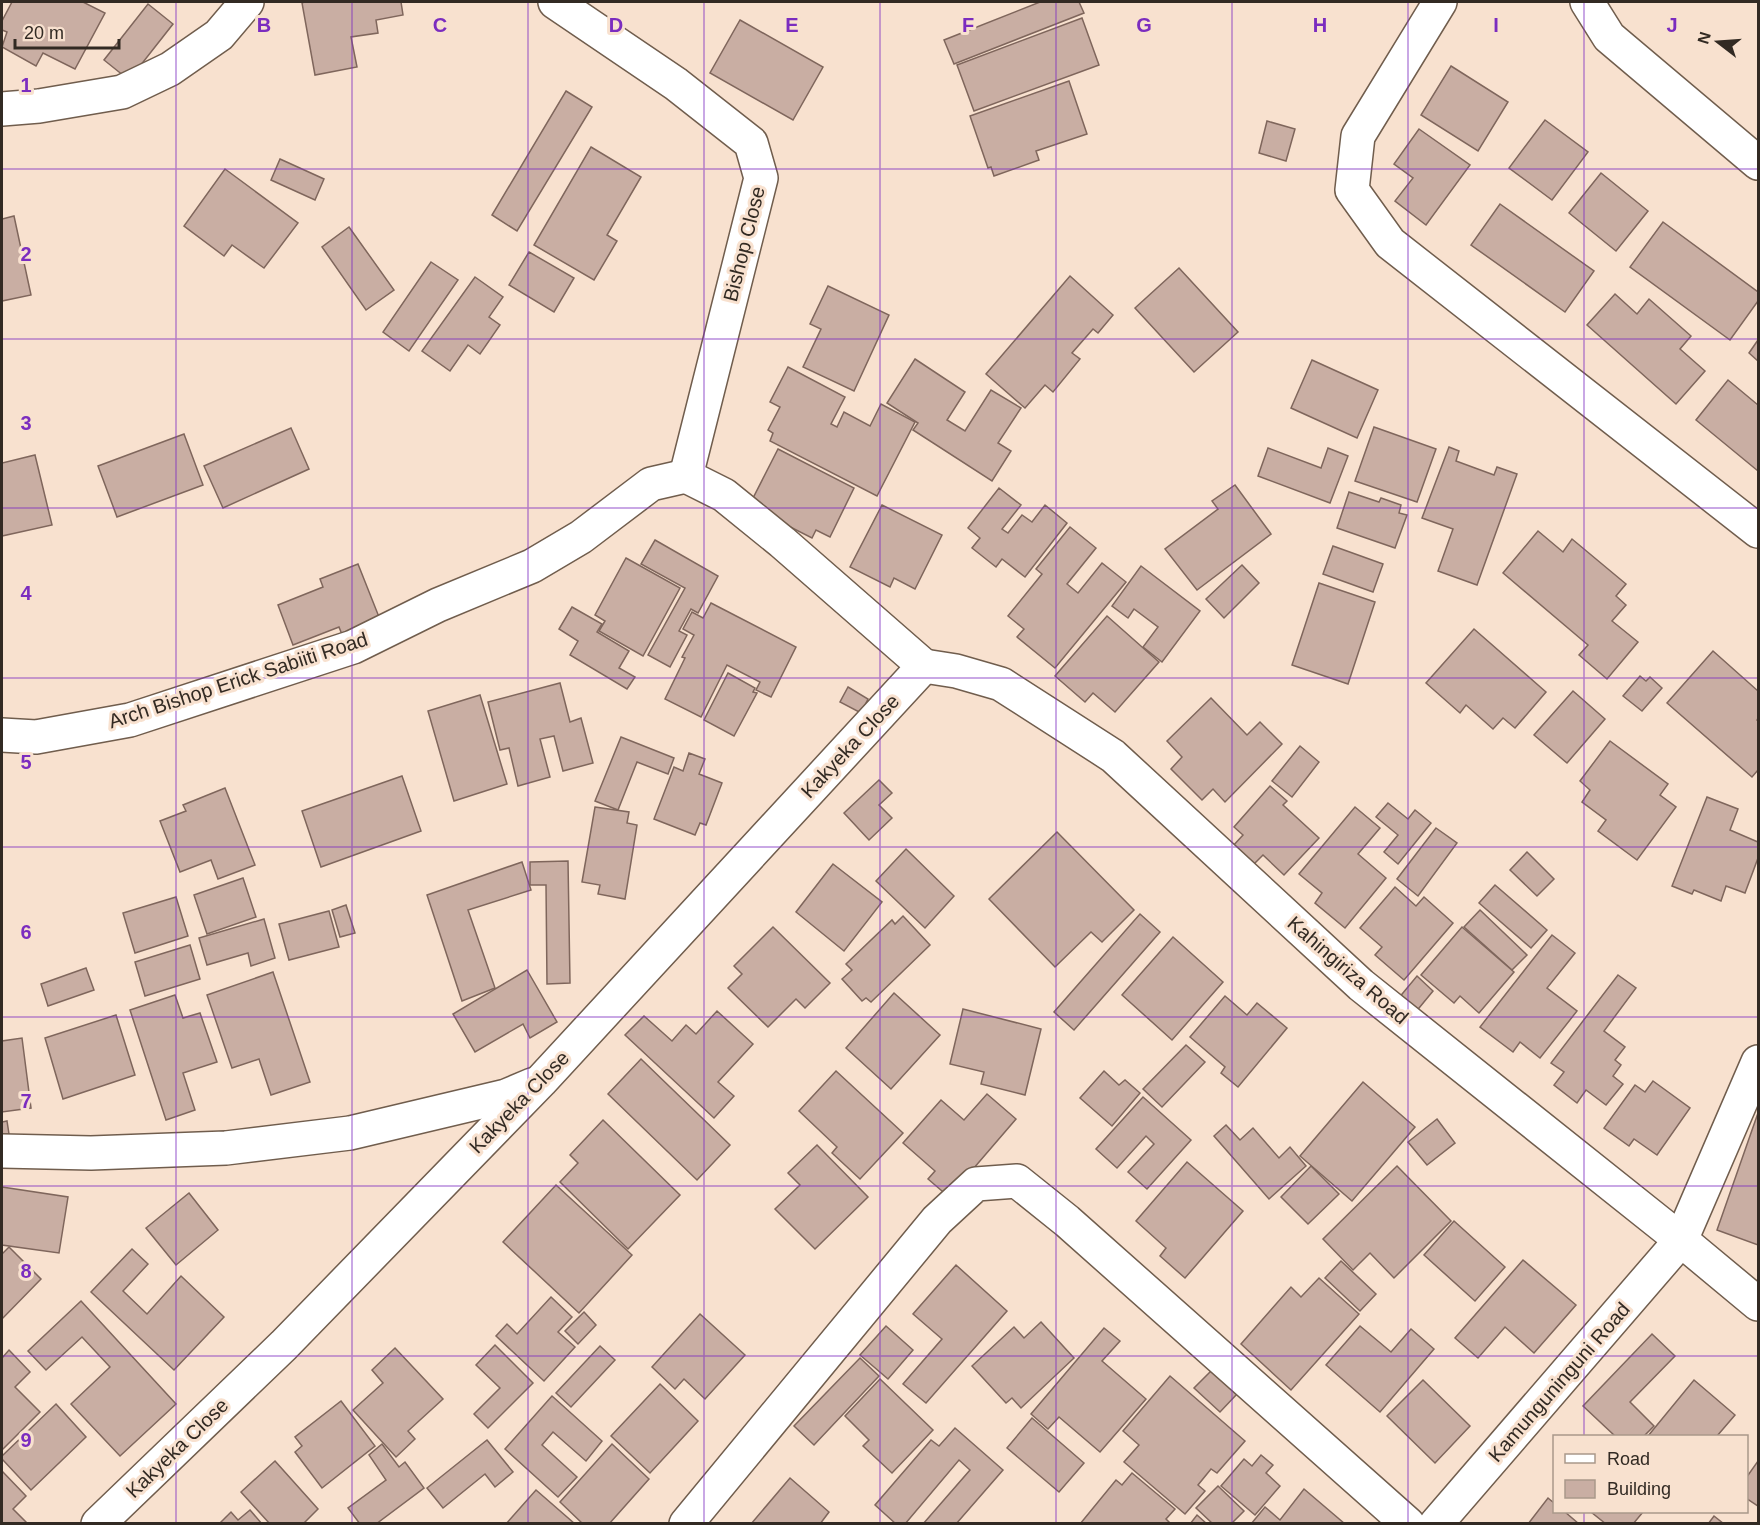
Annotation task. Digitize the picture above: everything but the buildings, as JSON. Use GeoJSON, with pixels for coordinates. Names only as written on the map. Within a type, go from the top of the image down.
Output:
{"type":"FeatureCollection","features":[{"type":"Feature","properties":{"kind":"street"},"geometry":{"type":"LineString","coordinates":[[2,109],[39,106],[122,92],[170,69],[219,35],[247,2]]}},
{"type":"Feature","properties":{"kind":"street","name":"Bishop Close"},"geometry":{"type":"LineString","coordinates":[[555,2],[676,84],[751,143],[761,178],[686,476]]}},
{"type":"Feature","properties":{"kind":"street"},"geometry":{"type":"LineString","coordinates":[[1440,2],[1358,136],[1352,190],[1390,243],[1758,531]]}},
{"type":"Feature","properties":{"kind":"street"},"geometry":{"type":"LineString","coordinates":[[1587,2],[1610,37],[1758,163]]}},
{"type":"Feature","properties":{"kind":"street"},"geometry":{"type":"LineString","coordinates":[[686,476],[724,495],[782,542],[924,666]]}},
{"type":"Feature","properties":{"kind":"street","name":"Arch Bishop Erick Sabiiti Road"},"geometry":{"type":"LineString","coordinates":[[2,735],[36,737],[130,720],[353,648],[438,605],[532,567],[581,537],[651,484],[686,476]]}},
{"type":"Feature","properties":{"kind":"street","name":"Kakyeka Close"},"geometry":{"type":"LineString","coordinates":[[98,1524],[284,1345],[541,1081],[924,666]]}},
{"type":"Feature","properties":{"kind":"street","name":"Kahingiriza Road"},"geometry":{"type":"LineString","coordinates":[[924,666],[956,671],[1001,684],[1113,756],[1361,985],[1682,1240],[1758,1304]]}},
{"type":"Feature","properties":{"kind":"street","name":"Kamunguninguni Road"},"geometry":{"type":"LineString","coordinates":[[1436,1524],[1682,1240],[1758,1062]]}},
{"type":"Feature","properties":{"kind":"street"},"geometry":{"type":"LineString","coordinates":[[2,1151],[91,1153],[226,1148],[350,1133],[506,1096],[541,1081]]}},
{"type":"Feature","properties":{"kind":"street"},"geometry":{"type":"LineString","coordinates":[[686,1524],[937,1220],[976,1184],[1017,1181],[1067,1221],[1408,1524]]}}]}
